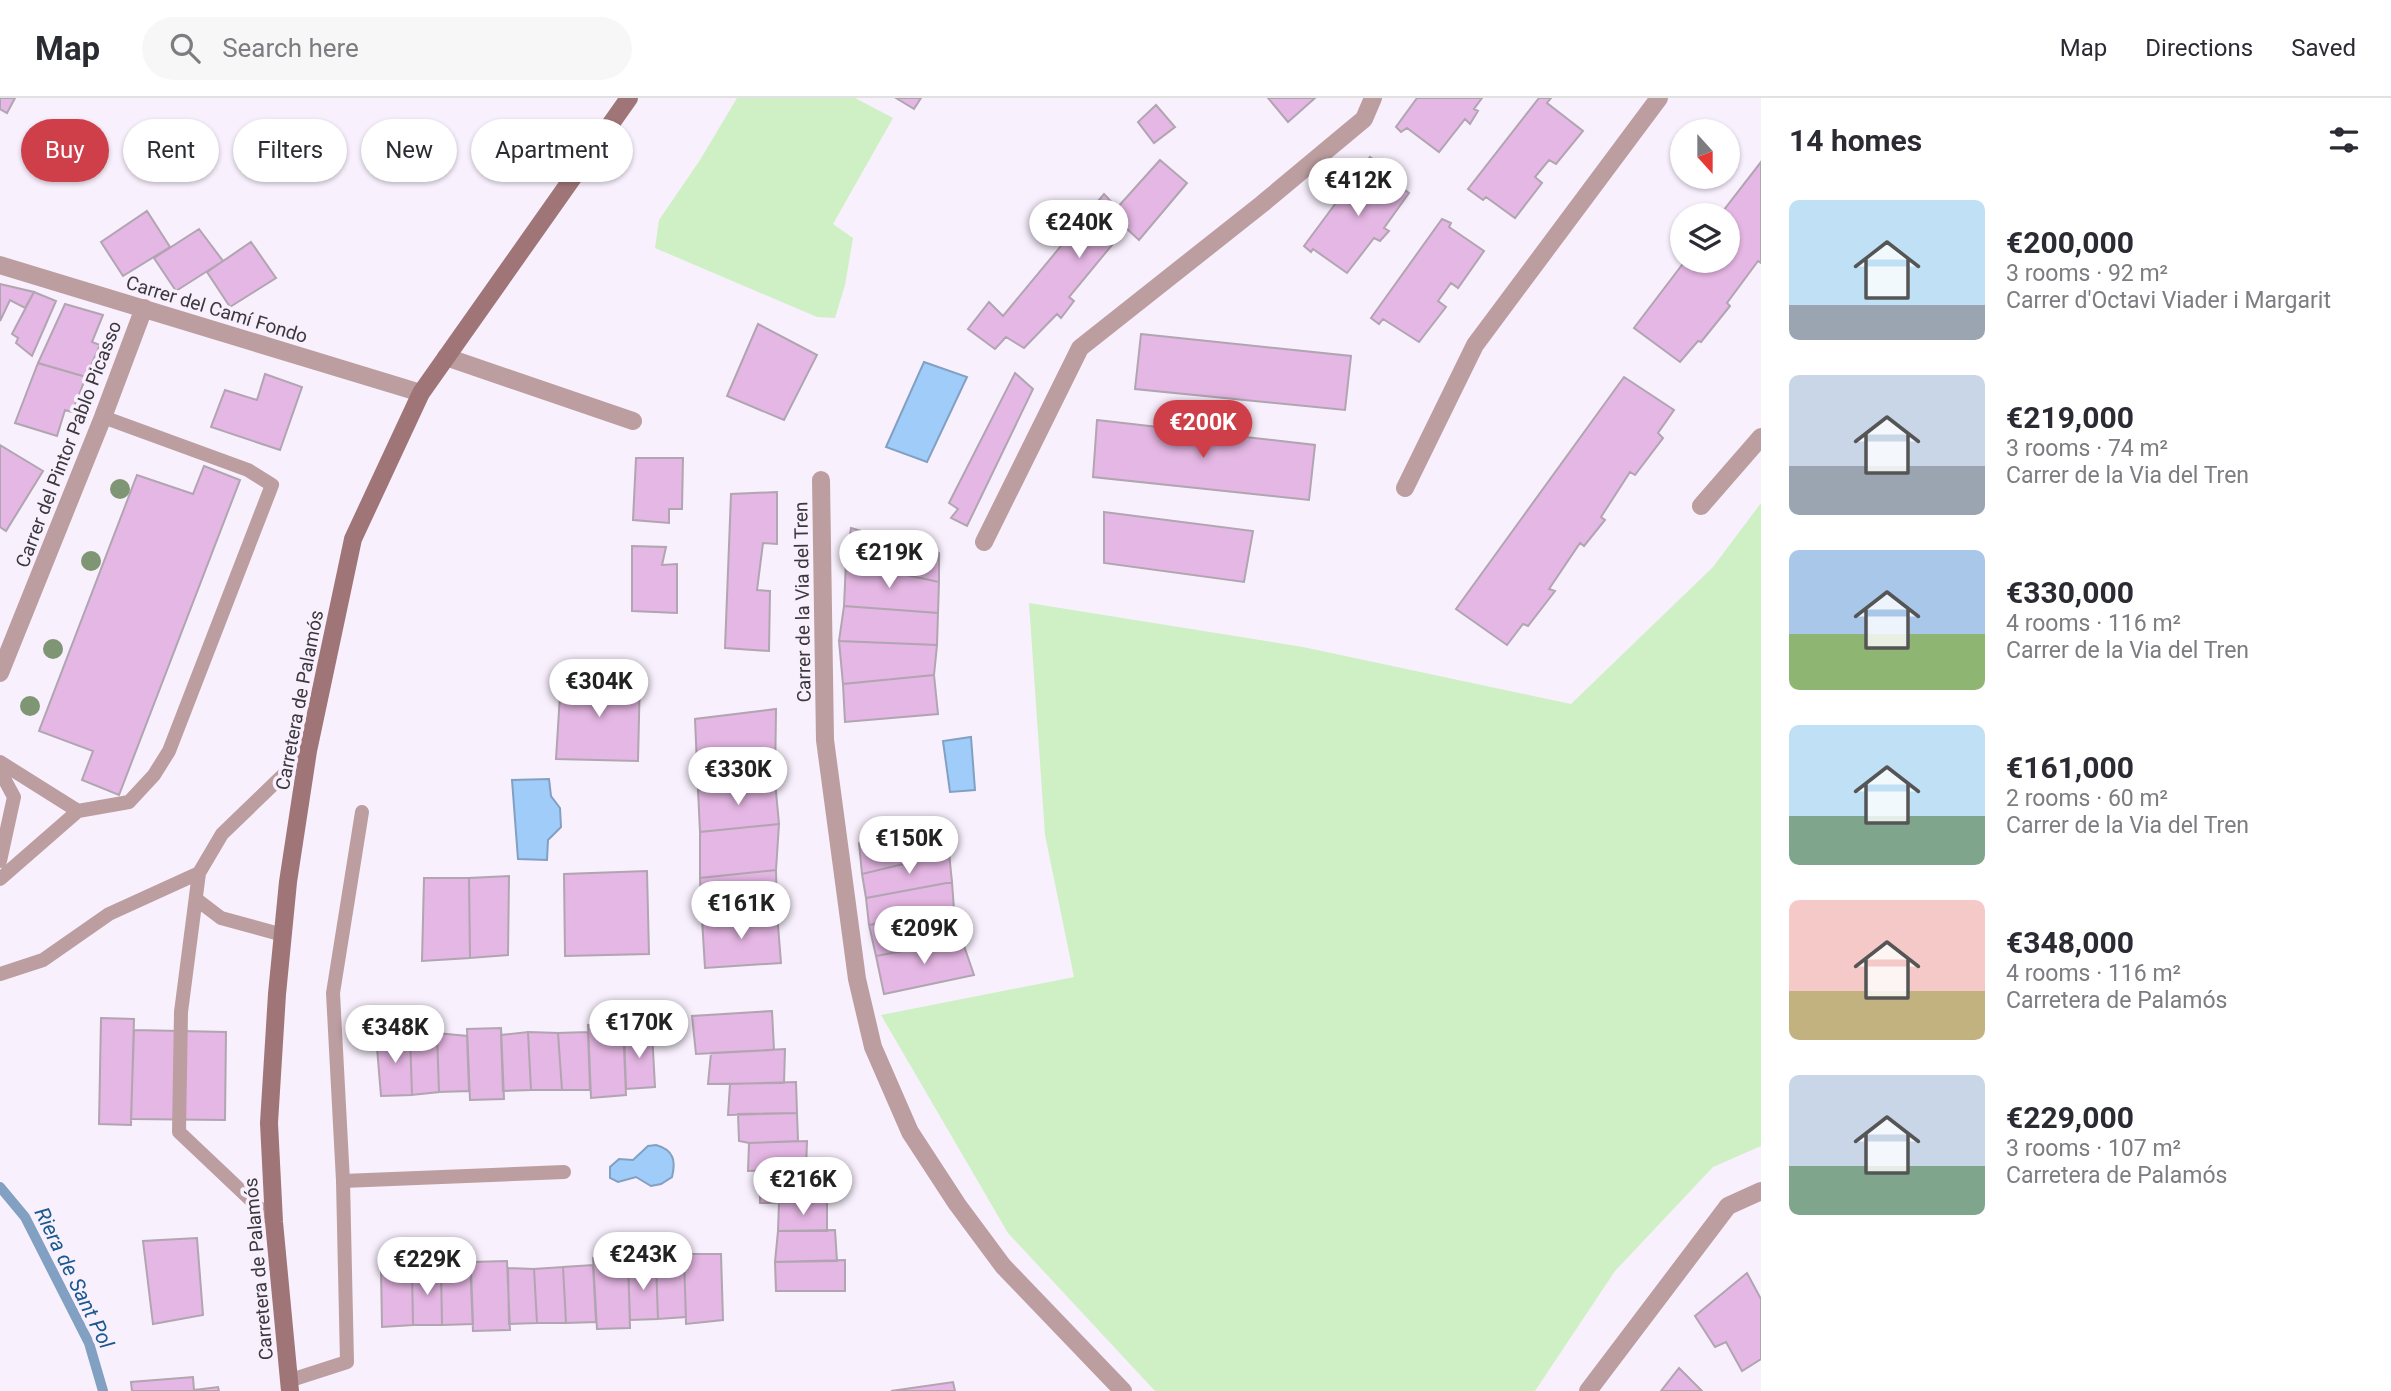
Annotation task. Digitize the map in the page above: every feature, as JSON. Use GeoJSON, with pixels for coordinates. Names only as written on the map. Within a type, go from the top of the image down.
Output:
{"type":"FeatureCollection","features":[{"type":"Feature","properties":{"kind":"main road","name":"Carretera de Palamós"},"geometry":{"type":"LineString","coordinates":[[289,1386],[274,1222],[269,1123],[288,882],[308,751],[353,539],[421,393],[629,98]]}},
{"type":"Feature","properties":{"kind":"street"},"geometry":{"type":"LineString","coordinates":[[984,542],[1080,348],[1262,204],[1364,119],[1373,98]]}},
{"type":"Feature","properties":{"kind":"street"},"geometry":{"type":"LineString","coordinates":[[1405,488],[1475,345],[1659,98]]}},
{"type":"Feature","properties":{"kind":"street","name":"Carrer del Camí Fondo"},"geometry":{"type":"LineString","coordinates":[[0,265],[421,393]]}},
{"type":"Feature","properties":{"kind":"street","name":"Carrer del Pintor Pablo Picasso"},"geometry":{"type":"LineString","coordinates":[[0,673],[144,308]]}},
{"type":"Feature","properties":{"kind":"street"},"geometry":{"type":"LineString","coordinates":[[446,357],[633,421]]}},
{"type":"Feature","properties":{"kind":"street"},"geometry":{"type":"LineString","coordinates":[[1701,506],[1761,437]]}},
{"type":"Feature","properties":{"kind":"street","name":"Carrer de la Via del Tren"},"geometry":{"type":"LineString","coordinates":[[821,480],[825,740],[858,979],[873,1047],[910,1132],[957,1203],[1003,1266],[1123,1391]]}},
{"type":"Feature","properties":{"kind":"street"},"geometry":{"type":"LineString","coordinates":[[1588,1391],[1728,1206],[1761,1191]]}},
{"type":"Feature","properties":{"kind":"lane"},"geometry":{"type":"LineString","coordinates":[[0,878],[78,811],[129,802],[154,775],[169,751],[272,485],[248,470],[103,417]]}},
{"type":"Feature","properties":{"kind":"lane"},"geometry":{"type":"LineString","coordinates":[[274,1222],[179,1132],[181,1012],[199,873],[222,834],[308,751]]}},
{"type":"Feature","properties":{"kind":"lane"},"geometry":{"type":"LineString","coordinates":[[0,762],[78,811]]}},
{"type":"Feature","properties":{"kind":"lane"},"geometry":{"type":"LineString","coordinates":[[0,771],[14,797],[0,861]]}},
{"type":"Feature","properties":{"kind":"lane"},"geometry":{"type":"LineString","coordinates":[[289,1386],[347,1362],[343,1181],[333,993],[362,812]]}},
{"type":"Feature","properties":{"kind":"lane"},"geometry":{"type":"LineString","coordinates":[[0,974],[43,960],[109,914],[199,873]]}},
{"type":"Feature","properties":{"kind":"lane"},"geometry":{"type":"LineString","coordinates":[[196,899],[221,918],[284,935]]}},
{"type":"Feature","properties":{"kind":"lane"},"geometry":{"type":"LineString","coordinates":[[343,1181],[564,1172]]}},
{"type":"Feature","properties":{"kind":"green space"},"geometry":{"type":"Polygon","coordinates":[[[737,98],[855,98],[893,118],[833,224],[853,238],[845,285],[835,318],[817,317],[655,248],[659,220],[700,160],[737,98]]]}},
{"type":"Feature","properties":{"kind":"green space"},"geometry":{"type":"Polygon","coordinates":[[[1761,503],[1761,1146],[1713,1167],[1615,1271],[1535,1391],[1155,1391],[1008,1233],[881,1015],[1074,977],[1045,835],[1029,603],[1303,647],[1571,704],[1713,567],[1761,503]]]}},
{"type":"Feature","properties":{"kind":"water"},"geometry":{"type":"Polygon","coordinates":[[[924,362],[967,377],[927,462],[886,447],[924,362]]]}},
{"type":"Feature","properties":{"kind":"water"},"geometry":{"type":"Polygon","coordinates":[[[971,737],[975,790],[950,792],[943,741],[971,737]]]}},
{"type":"Feature","properties":{"kind":"water"},"geometry":{"type":"Polygon","coordinates":[[[549,779],[551,796],[560,808],[561,827],[548,840],[547,860],[518,859],[512,780],[549,779]]]}},
{"type":"Feature","properties":{"kind":"water"},"geometry":{"type":"Polygon","coordinates":[[[656,1145],[667,1150],[672,1157],[672,1177],[661,1184],[651,1186],[636,1177],[618,1182],[610,1178],[610,1167],[619,1159],[633,1160],[648,1146],[656,1145]]]}},
{"type":"Feature","properties":{"kind":"building"},"geometry":{"type":"Polygon","coordinates":[[[0,98],[15,98],[7,113],[0,109],[0,98]]]}},
{"type":"Feature","properties":{"kind":"building"},"geometry":{"type":"Polygon","coordinates":[[[896,98],[921,98],[914,109],[896,98]]]}},
{"type":"Feature","properties":{"kind":"building"},"geometry":{"type":"Polygon","coordinates":[[[1268,98],[1315,98],[1288,122],[1268,98]]]}},
{"type":"Feature","properties":{"kind":"building"},"geometry":{"type":"Polygon","coordinates":[[[1417,98],[1482,98],[1474,109],[1478,111],[1470,124],[1465,119],[1439,152],[1407,128],[1401,132],[1396,127],[1417,98]]]}},
{"type":"Feature","properties":{"kind":"building"},"geometry":{"type":"Polygon","coordinates":[[[1539,98],[1551,98],[1547,103],[1583,131],[1556,164],[1549,160],[1535,177],[1542,183],[1515,218],[1486,197],[1483,200],[1468,189],[1539,98]]]}},
{"type":"Feature","properties":{"kind":"building"},"geometry":{"type":"Polygon","coordinates":[[[1156,105],[1175,127],[1154,143],[1138,122],[1156,105]]]}},
{"type":"Feature","properties":{"kind":"building"},"geometry":{"type":"Polygon","coordinates":[[[1370,157],[1377,162],[1373,167],[1409,193],[1384,228],[1389,231],[1380,241],[1374,238],[1347,273],[1313,249],[1311,252],[1304,246],[1370,157]]]}},
{"type":"Feature","properties":{"kind":"building"},"geometry":{"type":"Polygon","coordinates":[[[1160,160],[1187,183],[1139,240],[1126,228],[1069,297],[1074,301],[1061,318],[1057,314],[1024,348],[1006,337],[995,349],[968,329],[989,302],[1003,316],[1104,194],[1117,208],[1160,160]]]}},
{"type":"Feature","properties":{"kind":"building"},"geometry":{"type":"Polygon","coordinates":[[[1761,162],[1761,263],[1758,261],[1727,303],[1730,306],[1701,342],[1698,341],[1680,362],[1634,328],[1676,273],[1740,273],[1740,203],[1729,203],[1761,162]]]}},
{"type":"Feature","properties":{"kind":"building"},"geometry":{"type":"Polygon","coordinates":[[[147,211],[170,247],[123,276],[101,242],[147,211]]]}},
{"type":"Feature","properties":{"kind":"building"},"geometry":{"type":"Polygon","coordinates":[[[1442,219],[1451,223],[1449,227],[1484,251],[1458,288],[1451,283],[1438,301],[1446,307],[1419,342],[1383,319],[1379,324],[1371,318],[1442,219]]]}},
{"type":"Feature","properties":{"kind":"building"},"geometry":{"type":"Polygon","coordinates":[[[199,229],[223,261],[176,291],[154,258],[199,229]]]}},
{"type":"Feature","properties":{"kind":"building"},"geometry":{"type":"Polygon","coordinates":[[[251,242],[276,278],[230,307],[207,272],[251,242]]]}},
{"type":"Feature","properties":{"kind":"building"},"geometry":{"type":"Polygon","coordinates":[[[0,284],[34,292],[25,308],[10,300],[0,321],[0,284]]]}},
{"type":"Feature","properties":{"kind":"building"},"geometry":{"type":"Polygon","coordinates":[[[34,292],[56,301],[32,356],[16,343],[18,338],[12,334],[34,292]]]}},
{"type":"Feature","properties":{"kind":"building"},"geometry":{"type":"Polygon","coordinates":[[[65,304],[103,315],[92,342],[100,345],[86,377],[38,363],[65,304]]]}},
{"type":"Feature","properties":{"kind":"building"},"geometry":{"type":"Polygon","coordinates":[[[758,324],[817,355],[784,420],[727,396],[758,324]]]}},
{"type":"Feature","properties":{"kind":"building"},"geometry":{"type":"Polygon","coordinates":[[[1141,334],[1351,356],[1345,410],[1135,389],[1141,334]]]}},
{"type":"Feature","properties":{"kind":"building"},"geometry":{"type":"Polygon","coordinates":[[[38,363],[86,377],[72,412],[65,410],[57,436],[15,423],[38,363]]]}},
{"type":"Feature","properties":{"kind":"building"},"geometry":{"type":"Polygon","coordinates":[[[1015,373],[1033,389],[967,526],[951,518],[958,509],[949,503],[1015,373]]]}},
{"type":"Feature","properties":{"kind":"building"},"geometry":{"type":"Polygon","coordinates":[[[265,374],[302,387],[280,450],[211,427],[225,390],[257,400],[265,374]]]}},
{"type":"Feature","properties":{"kind":"building"},"geometry":{"type":"Polygon","coordinates":[[[1624,377],[1674,410],[1658,433],[1663,438],[1635,475],[1630,472],[1601,517],[1605,520],[1584,546],[1580,543],[1549,589],[1555,591],[1528,626],[1523,624],[1507,645],[1456,609],[1624,377]]]}},
{"type":"Feature","properties":{"kind":"building"},"geometry":{"type":"Polygon","coordinates":[[[1097,420],[1315,445],[1309,500],[1093,477],[1097,420]]]}},
{"type":"Feature","properties":{"kind":"building"},"geometry":{"type":"Polygon","coordinates":[[[0,445],[43,471],[6,531],[0,527],[0,445]]]}},
{"type":"Feature","properties":{"kind":"building"},"geometry":{"type":"Polygon","coordinates":[[[636,458],[683,458],[682,509],[669,509],[669,523],[633,520],[636,458]]]}},
{"type":"Feature","properties":{"kind":"building"},"geometry":{"type":"Polygon","coordinates":[[[204,466],[240,480],[119,795],[82,780],[93,751],[39,731],[137,475],[193,494],[204,466]]]}},
{"type":"Feature","properties":{"kind":"building"},"geometry":{"type":"Polygon","coordinates":[[[777,492],[777,544],[763,543],[757,590],[770,591],[769,651],[725,648],[731,494],[777,492]]]}},
{"type":"Feature","properties":{"kind":"building"},"geometry":{"type":"Polygon","coordinates":[[[1104,512],[1253,531],[1244,582],[1104,563],[1104,512]]]}},
{"type":"Feature","properties":{"kind":"building"},"geometry":{"type":"Polygon","coordinates":[[[851,528],[939,553],[939,582],[846,562],[851,528]]]}},
{"type":"Feature","properties":{"kind":"building"},"geometry":{"type":"Polygon","coordinates":[[[632,546],[666,547],[662,565],[677,564],[677,613],[632,611],[632,546]]]}},
{"type":"Feature","properties":{"kind":"building"},"geometry":{"type":"Polygon","coordinates":[[[846,562],[939,582],[938,613],[844,606],[846,562]]]}},
{"type":"Feature","properties":{"kind":"building"},"geometry":{"type":"Polygon","coordinates":[[[844,606],[938,613],[937,645],[839,641],[844,606]]]}},
{"type":"Feature","properties":{"kind":"building"},"geometry":{"type":"Polygon","coordinates":[[[839,641],[937,645],[934,675],[843,684],[839,641]]]}},
{"type":"Feature","properties":{"kind":"building"},"geometry":{"type":"Polygon","coordinates":[[[640,675],[638,761],[556,759],[561,679],[640,675]]]}},
{"type":"Feature","properties":{"kind":"building"},"geometry":{"type":"Polygon","coordinates":[[[934,675],[938,714],[845,722],[843,684],[934,675]]]}},
{"type":"Feature","properties":{"kind":"building"},"geometry":{"type":"Polygon","coordinates":[[[776,709],[775,781],[698,790],[695,719],[776,709]]]}},
{"type":"Feature","properties":{"kind":"building"},"geometry":{"type":"Polygon","coordinates":[[[775,781],[779,824],[700,832],[698,790],[775,781]]]}},
{"type":"Feature","properties":{"kind":"building"},"geometry":{"type":"Polygon","coordinates":[[[942,822],[949,853],[862,874],[859,843],[942,822]]]}},
{"type":"Feature","properties":{"kind":"building"},"geometry":{"type":"Polygon","coordinates":[[[779,824],[776,870],[700,878],[700,832],[779,824]]]}},
{"type":"Feature","properties":{"kind":"building"},"geometry":{"type":"Polygon","coordinates":[[[949,853],[952,882],[866,898],[862,874],[949,853]]]}},
{"type":"Feature","properties":{"kind":"building"},"geometry":{"type":"Polygon","coordinates":[[[776,870],[777,913],[702,919],[700,878],[776,870]]]}},
{"type":"Feature","properties":{"kind":"building"},"geometry":{"type":"Polygon","coordinates":[[[647,871],[649,954],[565,956],[564,874],[647,871]]]}},
{"type":"Feature","properties":{"kind":"building"},"geometry":{"type":"Polygon","coordinates":[[[509,876],[508,955],[470,958],[469,878],[509,876]]]}},
{"type":"Feature","properties":{"kind":"building"},"geometry":{"type":"Polygon","coordinates":[[[424,878],[469,878],[470,958],[422,961],[424,878]]]}},
{"type":"Feature","properties":{"kind":"building"},"geometry":{"type":"Polygon","coordinates":[[[952,882],[954,910],[869,925],[866,898],[952,882]]]}},
{"type":"Feature","properties":{"kind":"building"},"geometry":{"type":"Polygon","coordinates":[[[954,910],[962,940],[876,956],[869,925],[954,910]]]}},
{"type":"Feature","properties":{"kind":"building"},"geometry":{"type":"Polygon","coordinates":[[[777,913],[781,963],[705,968],[702,919],[777,913]]]}},
{"type":"Feature","properties":{"kind":"building"},"geometry":{"type":"Polygon","coordinates":[[[962,940],[974,975],[884,994],[876,956],[962,940]]]}},
{"type":"Feature","properties":{"kind":"building"},"geometry":{"type":"Polygon","coordinates":[[[772,1011],[774,1050],[696,1054],[692,1016],[772,1011]]]}},
{"type":"Feature","properties":{"kind":"building"},"geometry":{"type":"Polygon","coordinates":[[[101,1018],[134,1019],[131,1125],[99,1124],[101,1018]]]}},
{"type":"Feature","properties":{"kind":"building"},"geometry":{"type":"Polygon","coordinates":[[[623,1024],[626,1095],[591,1098],[588,1025],[623,1024]]]}},
{"type":"Feature","properties":{"kind":"building"},"geometry":{"type":"Polygon","coordinates":[[[501,1028],[504,1099],[470,1100],[467,1029],[501,1028]]]}},
{"type":"Feature","properties":{"kind":"building"},"geometry":{"type":"Polygon","coordinates":[[[134,1030],[226,1032],[225,1120],[131,1119],[134,1030]]]}},
{"type":"Feature","properties":{"kind":"building"},"geometry":{"type":"Polygon","coordinates":[[[528,1032],[531,1090],[503,1091],[501,1035],[528,1032]]]}},
{"type":"Feature","properties":{"kind":"building"},"geometry":{"type":"Polygon","coordinates":[[[528,1032],[558,1033],[562,1090],[531,1090],[528,1032]]]}},
{"type":"Feature","properties":{"kind":"building"},"geometry":{"type":"Polygon","coordinates":[[[588,1032],[590,1090],[562,1090],[558,1033],[588,1032]]]}},
{"type":"Feature","properties":{"kind":"building"},"geometry":{"type":"Polygon","coordinates":[[[652,1032],[655,1087],[626,1089],[624,1033],[652,1032]]]}},
{"type":"Feature","properties":{"kind":"building"},"geometry":{"type":"Polygon","coordinates":[[[437,1033],[439,1092],[412,1095],[410,1036],[437,1033]]]}},
{"type":"Feature","properties":{"kind":"building"},"geometry":{"type":"Polygon","coordinates":[[[437,1033],[467,1036],[469,1091],[439,1092],[437,1033]]]}},
{"type":"Feature","properties":{"kind":"building"},"geometry":{"type":"Polygon","coordinates":[[[376,1036],[410,1036],[412,1095],[381,1096],[376,1036]]]}},
{"type":"Feature","properties":{"kind":"building"},"geometry":{"type":"Polygon","coordinates":[[[785,1049],[784,1083],[708,1084],[711,1053],[785,1049]]]}},
{"type":"Feature","properties":{"kind":"building"},"geometry":{"type":"Polygon","coordinates":[[[796,1082],[797,1113],[728,1115],[730,1084],[796,1082]]]}},
{"type":"Feature","properties":{"kind":"building"},"geometry":{"type":"Polygon","coordinates":[[[797,1113],[798,1141],[739,1141],[738,1114],[797,1113]]]}},
{"type":"Feature","properties":{"kind":"building"},"geometry":{"type":"Polygon","coordinates":[[[807,1141],[806,1169],[748,1171],[749,1143],[807,1141]]]}},
{"type":"Feature","properties":{"kind":"building"},"geometry":{"type":"Polygon","coordinates":[[[817,1169],[818,1202],[760,1203],[760,1172],[817,1169]]]}},
{"type":"Feature","properties":{"kind":"building"},"geometry":{"type":"Polygon","coordinates":[[[779,1202],[827,1202],[827,1231],[778,1231],[779,1202]]]}},
{"type":"Feature","properties":{"kind":"building"},"geometry":{"type":"Polygon","coordinates":[[[835,1230],[837,1261],[775,1262],[778,1231],[835,1230]]]}},
{"type":"Feature","properties":{"kind":"building"},"geometry":{"type":"Polygon","coordinates":[[[197,1238],[203,1315],[153,1324],[143,1241],[197,1238]]]}},
{"type":"Feature","properties":{"kind":"building"},"geometry":{"type":"Polygon","coordinates":[[[684,1254],[721,1254],[723,1320],[686,1324],[684,1254]]]}},
{"type":"Feature","properties":{"kind":"building"},"geometry":{"type":"Polygon","coordinates":[[[628,1257],[630,1328],[597,1329],[593,1258],[628,1257]]]}},
{"type":"Feature","properties":{"kind":"building"},"geometry":{"type":"Polygon","coordinates":[[[845,1260],[845,1291],[776,1291],[775,1262],[845,1260]]]}},
{"type":"Feature","properties":{"kind":"building"},"geometry":{"type":"Polygon","coordinates":[[[507,1261],[510,1330],[473,1331],[470,1262],[507,1261]]]}},
{"type":"Feature","properties":{"kind":"building"},"geometry":{"type":"Polygon","coordinates":[[[656,1263],[658,1319],[630,1320],[628,1264],[656,1263]]]}},
{"type":"Feature","properties":{"kind":"building"},"geometry":{"type":"Polygon","coordinates":[[[656,1263],[684,1263],[686,1317],[658,1319],[656,1263]]]}},
{"type":"Feature","properties":{"kind":"building"},"geometry":{"type":"Polygon","coordinates":[[[593,1265],[596,1322],[566,1323],[563,1267],[593,1265]]]}},
{"type":"Feature","properties":{"kind":"building"},"geometry":{"type":"Polygon","coordinates":[[[563,1267],[566,1323],[537,1323],[534,1269],[563,1267]]]}},
{"type":"Feature","properties":{"kind":"building"},"geometry":{"type":"Polygon","coordinates":[[[412,1268],[441,1270],[442,1325],[413,1325],[412,1268]]]}},
{"type":"Feature","properties":{"kind":"building"},"geometry":{"type":"Polygon","coordinates":[[[412,1268],[413,1325],[382,1327],[381,1269],[412,1268]]]}},
{"type":"Feature","properties":{"kind":"building"},"geometry":{"type":"Polygon","coordinates":[[[508,1268],[534,1269],[537,1323],[509,1324],[508,1268]]]}},
{"type":"Feature","properties":{"kind":"building"},"geometry":{"type":"Polygon","coordinates":[[[471,1269],[473,1324],[442,1325],[441,1270],[471,1269]]]}},
{"type":"Feature","properties":{"kind":"building"},"geometry":{"type":"Polygon","coordinates":[[[1747,1273],[1761,1299],[1761,1359],[1742,1371],[1726,1342],[1715,1347],[1695,1316],[1747,1273]]]}},
{"type":"Feature","properties":{"kind":"building"},"geometry":{"type":"Polygon","coordinates":[[[1679,1368],[1702,1391],[1661,1391],[1679,1368]]]}},
{"type":"Feature","properties":{"kind":"building"},"geometry":{"type":"Polygon","coordinates":[[[193,1377],[194,1390],[218,1387],[219,1391],[132,1391],[131,1382],[193,1377]]]}},
{"type":"Feature","properties":{"kind":"building"},"geometry":{"type":"Polygon","coordinates":[[[953,1382],[955,1391],[891,1391],[953,1382]]]}},
{"type":"Feature","properties":{"kind":"waterway","name":"Riera de Sant Pol"},"geometry":{"type":"LineString","coordinates":[[0,1187],[25,1217],[89,1343],[103,1391]]}}]}
